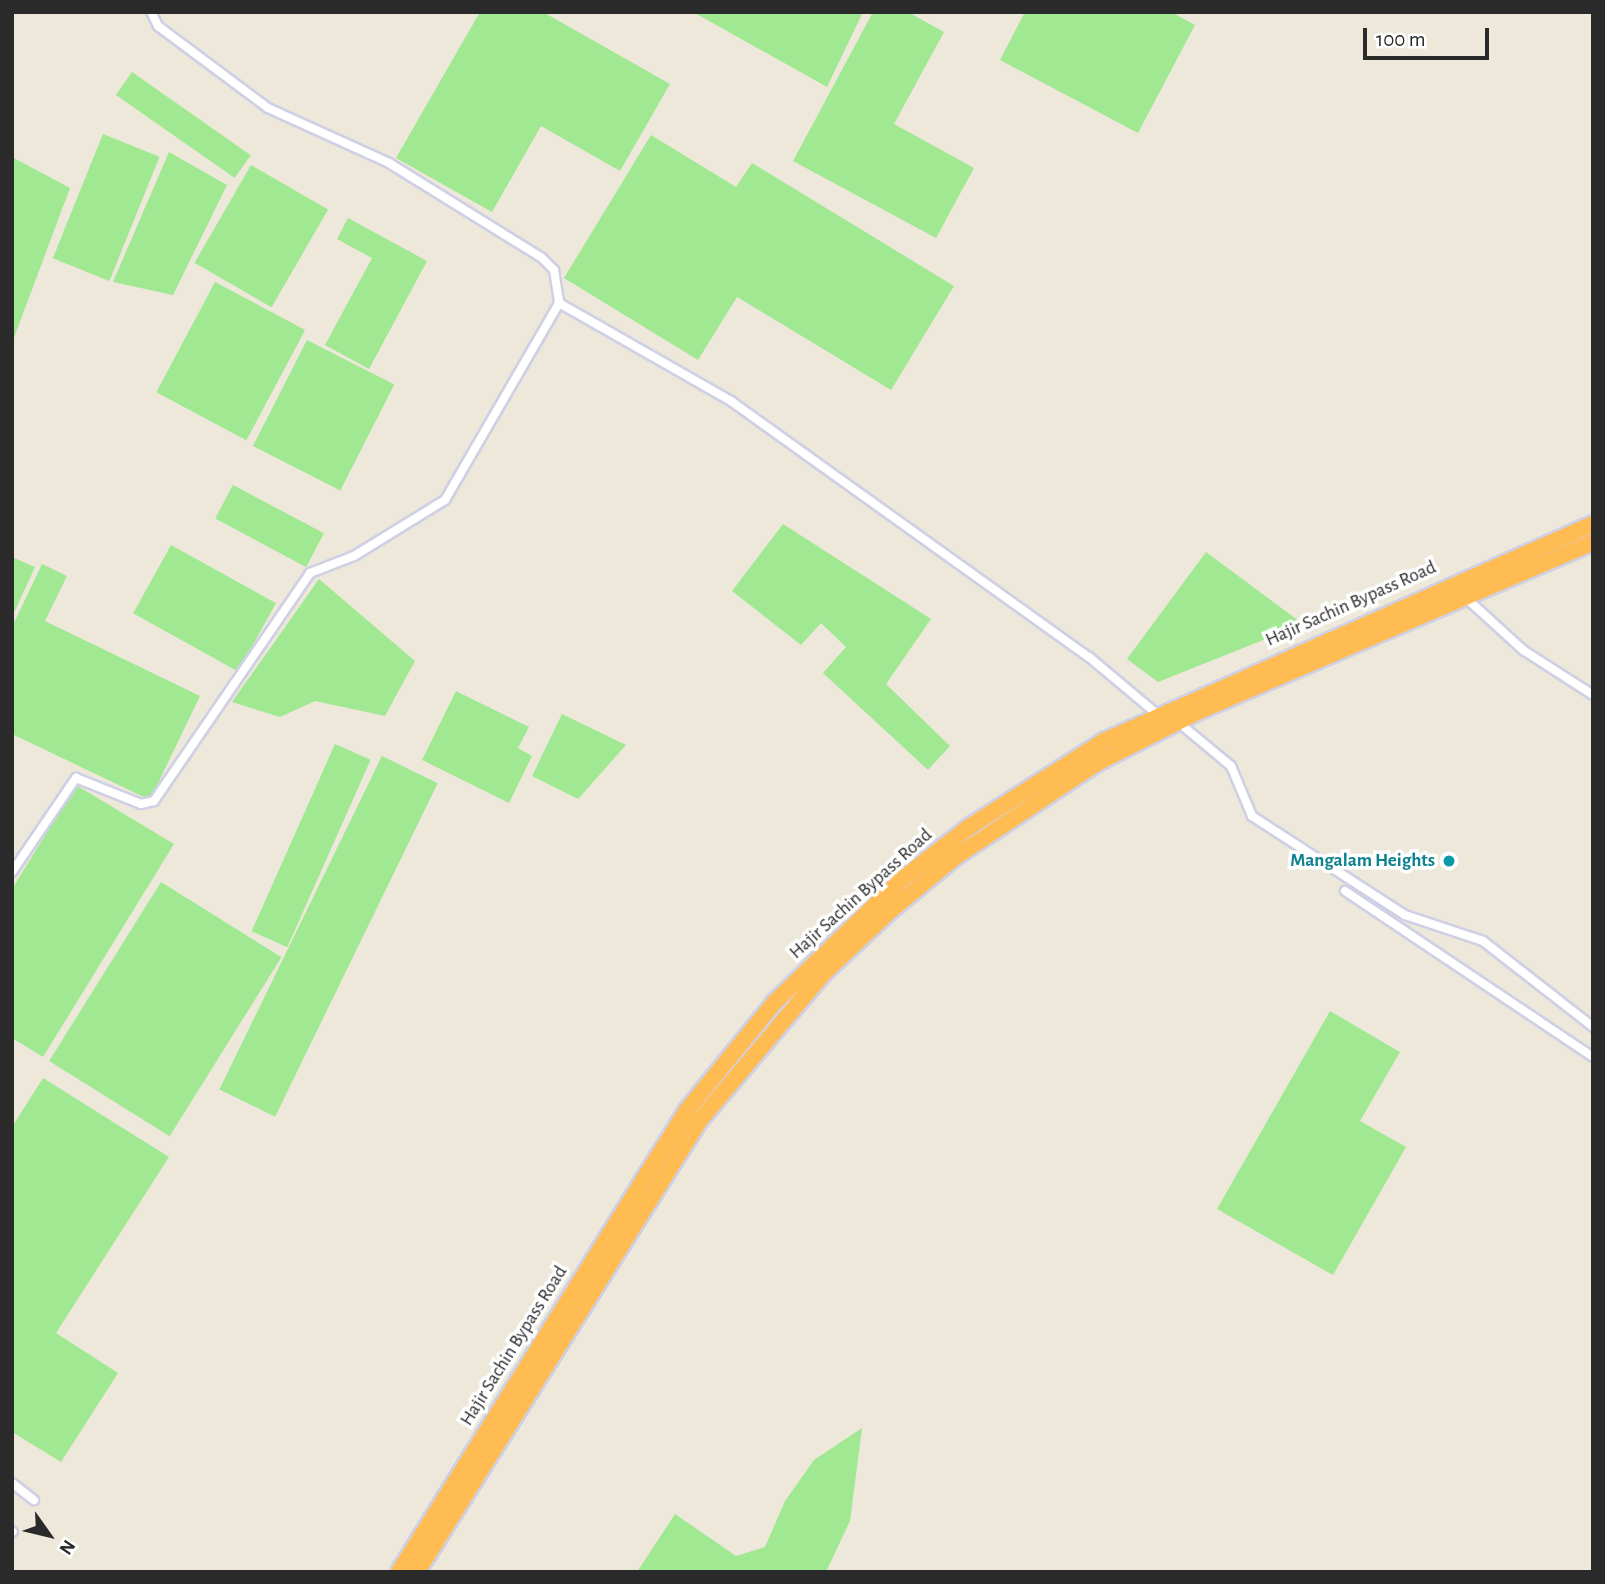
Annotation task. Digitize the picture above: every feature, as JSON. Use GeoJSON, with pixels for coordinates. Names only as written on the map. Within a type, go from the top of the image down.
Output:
{"type":"FeatureCollection","features":[{"type":"Feature","properties":{"kind":"highway","name":"Hajir Sachin Bypass Road"},"geometry":{"type":"LineString","coordinates":[[399,1572],[687,1110],[774,1003],[833,941],[969,827],[1157,714],[1593,524]]}},
{"type":"Feature","properties":{"kind":"highway"},"geometry":{"type":"LineString","coordinates":[[417,1572],[654,1189],[755,1049],[824,973],[954,858],[1097,763],[1178,722],[1463,595],[1593,542]]}},
{"type":"Feature","properties":{"kind":"street"},"geometry":{"type":"LineString","coordinates":[[12,872],[76,778],[141,804],[154,801],[310,573],[354,556],[445,500],[559,303],[554,270],[542,258],[389,163],[268,108],[158,26],[151,12]]}},
{"type":"Feature","properties":{"kind":"street"},"geometry":{"type":"LineString","coordinates":[[559,303],[730,401],[1089,657],[1157,714]]}},
{"type":"Feature","properties":{"kind":"street"},"geometry":{"type":"LineString","coordinates":[[1463,595],[1523,650],[1593,695]]}},
{"type":"Feature","properties":{"kind":"street"},"geometry":{"type":"LineString","coordinates":[[1178,722],[1230,766],[1247,812],[1405,915],[1483,941],[1593,1027]]}},
{"type":"Feature","properties":{"kind":"street"},"geometry":{"type":"LineString","coordinates":[[1345,891],[1593,1057]]}},
{"type":"Feature","properties":{"kind":"street"},"geometry":{"type":"LineString","coordinates":[[12,1483],[34,1500]]}},
{"type":"Feature","properties":{"kind":"green space"},"geometry":{"type":"Polygon","coordinates":[[[480,12],[543,12],[670,84],[620,171],[541,126],[492,212],[396,158],[480,12]]]}},
{"type":"Feature","properties":{"kind":"green space"},"geometry":{"type":"Polygon","coordinates":[[[693,12],[863,12],[827,87],[693,12]]]}},
{"type":"Feature","properties":{"kind":"green space"},"geometry":{"type":"Polygon","coordinates":[[[873,12],[908,12],[944,32],[894,124],[974,168],[936,238],[793,161],[873,12]]]}},
{"type":"Feature","properties":{"kind":"green space"},"geometry":{"type":"Polygon","coordinates":[[[1025,12],[1171,12],[1195,25],[1138,133],[1000,60],[1025,12]]]}},
{"type":"Feature","properties":{"kind":"green space"},"geometry":{"type":"Polygon","coordinates":[[[132,72],[251,155],[235,178],[116,95],[132,72]]]}},
{"type":"Feature","properties":{"kind":"green space"},"geometry":{"type":"Polygon","coordinates":[[[103,134],[160,157],[109,281],[53,258],[103,134]]]}},
{"type":"Feature","properties":{"kind":"green space"},"geometry":{"type":"Polygon","coordinates":[[[651,135],[736,187],[752,163],[954,286],[891,390],[737,297],[698,360],[564,278],[651,135]]]}},
{"type":"Feature","properties":{"kind":"green space"},"geometry":{"type":"Polygon","coordinates":[[[169,152],[227,185],[173,295],[113,282],[169,152]]]}},
{"type":"Feature","properties":{"kind":"green space"},"geometry":{"type":"Polygon","coordinates":[[[12,157],[70,188],[12,343],[12,157]]]}},
{"type":"Feature","properties":{"kind":"green space"},"geometry":{"type":"Polygon","coordinates":[[[251,165],[328,209],[272,307],[194,263],[251,165]]]}},
{"type":"Feature","properties":{"kind":"green space"},"geometry":{"type":"Polygon","coordinates":[[[348,218],[427,261],[369,369],[325,345],[372,258],[337,239],[348,218]]]}},
{"type":"Feature","properties":{"kind":"green space"},"geometry":{"type":"Polygon","coordinates":[[[215,282],[305,330],[246,440],[156,392],[215,282]]]}},
{"type":"Feature","properties":{"kind":"green space"},"geometry":{"type":"Polygon","coordinates":[[[307,340],[394,384],[340,491],[253,446],[307,340]]]}},
{"type":"Feature","properties":{"kind":"green space"},"geometry":{"type":"Polygon","coordinates":[[[233,485],[324,533],[306,567],[215,519],[233,485]]]}},
{"type":"Feature","properties":{"kind":"green space"},"geometry":{"type":"Polygon","coordinates":[[[783,524],[931,619],[886,684],[950,746],[928,770],[823,673],[846,647],[821,623],[801,645],[732,591],[783,524]]]}},
{"type":"Feature","properties":{"kind":"green space"},"geometry":{"type":"Polygon","coordinates":[[[171,545],[276,603],[238,671],[133,613],[171,545]]]}},
{"type":"Feature","properties":{"kind":"green space"},"geometry":{"type":"Polygon","coordinates":[[[1206,552],[1303,624],[1158,682],[1127,659],[1206,552]]]}},
{"type":"Feature","properties":{"kind":"green space"},"geometry":{"type":"Polygon","coordinates":[[[12,557],[35,567],[12,617],[12,557]]]}},
{"type":"Feature","properties":{"kind":"green space"},"geometry":{"type":"Polygon","coordinates":[[[42,564],[67,576],[45,621],[200,696],[150,800],[12,734],[12,627],[42,564]]]}},
{"type":"Feature","properties":{"kind":"green space"},"geometry":{"type":"Polygon","coordinates":[[[319,579],[415,661],[385,716],[315,701],[280,717],[232,702],[319,579]]]}},
{"type":"Feature","properties":{"kind":"green space"},"geometry":{"type":"Polygon","coordinates":[[[456,691],[529,727],[518,748],[532,756],[509,803],[422,760],[456,691]]]}},
{"type":"Feature","properties":{"kind":"green space"},"geometry":{"type":"Polygon","coordinates":[[[562,714],[626,745],[578,799],[532,776],[562,714]]]}},
{"type":"Feature","properties":{"kind":"green space"},"geometry":{"type":"Polygon","coordinates":[[[335,744],[371,760],[287,947],[252,931],[335,744]]]}},
{"type":"Feature","properties":{"kind":"green space"},"geometry":{"type":"Polygon","coordinates":[[[382,756],[438,783],[275,1117],[219,1089],[382,756]]]}},
{"type":"Feature","properties":{"kind":"green space"},"geometry":{"type":"Polygon","coordinates":[[[76,785],[174,844],[43,1057],[12,1038],[12,889],[76,785]]]}},
{"type":"Feature","properties":{"kind":"green space"},"geometry":{"type":"Polygon","coordinates":[[[161,882],[281,957],[170,1136],[49,1061],[161,882]]]}},
{"type":"Feature","properties":{"kind":"green space"},"geometry":{"type":"Polygon","coordinates":[[[1330,1011],[1400,1052],[1360,1121],[1406,1147],[1333,1275],[1217,1209],[1330,1011]]]}},
{"type":"Feature","properties":{"kind":"green space"},"geometry":{"type":"Polygon","coordinates":[[[43,1078],[169,1157],[56,1333],[118,1373],[61,1462],[12,1432],[12,1127],[43,1078]]]}},
{"type":"Feature","properties":{"kind":"green space"},"geometry":{"type":"Polygon","coordinates":[[[862,1428],[850,1521],[826,1572],[637,1572],[675,1514],[736,1556],[765,1547],[785,1501],[814,1460],[862,1428]]]}},
{"type":"Feature","properties":{"kind":"place","name":"Mangalam Heights"},"geometry":{"type":"Point","coordinates":[1449,861]}}]}
